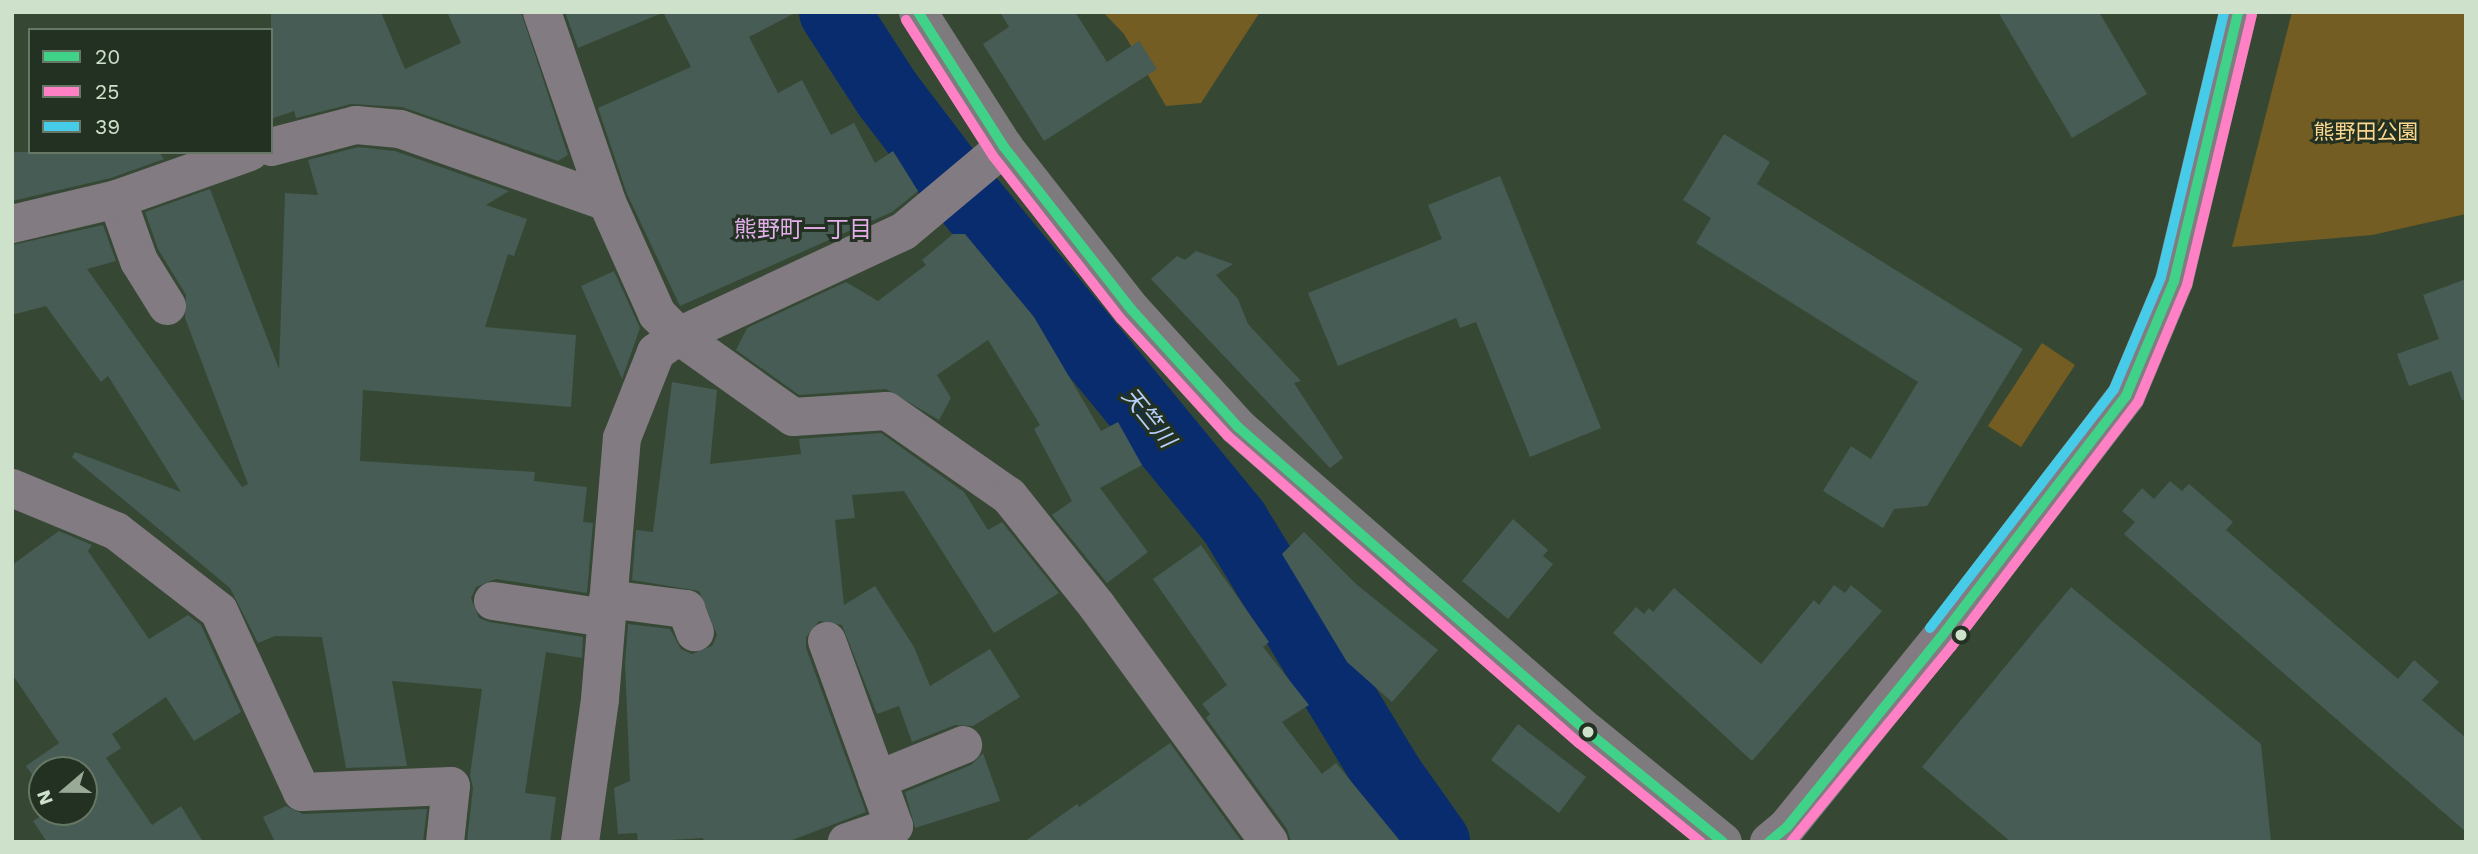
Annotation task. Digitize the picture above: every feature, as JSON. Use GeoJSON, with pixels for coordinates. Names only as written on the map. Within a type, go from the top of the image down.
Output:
{"type":"FeatureCollection","features":[{"type":"Feature","properties":{"kind":"main road"},"geometry":{"type":"LineString","coordinates":[[918,12],[993,156],[1247,435],[1588,732],[1723,842]]}},
{"type":"Feature","properties":{"kind":"street"},"geometry":{"type":"LineString","coordinates":[[542,12],[607,202],[657,314],[679,335],[793,416],[887,411],[1009,496],[1097,606],[1269,842]]}},
{"type":"Feature","properties":{"kind":"street"},"geometry":{"type":"LineString","coordinates":[[1769,842],[1787,827],[1941,637],[2126,396],[2174,281],[2238,12]]}},
{"type":"Feature","properties":{"kind":"street"},"geometry":{"type":"LineString","coordinates":[[273,146],[356,125],[400,129],[607,202]]}},
{"type":"Feature","properties":{"kind":"street"},"geometry":{"type":"LineString","coordinates":[[12,224],[117,199],[244,154]]}},
{"type":"Feature","properties":{"kind":"street"},"geometry":{"type":"LineString","coordinates":[[580,842],[607,608],[622,438],[656,352],[679,335],[904,231],[993,156]]}},
{"type":"Feature","properties":{"kind":"street"},"geometry":{"type":"LineString","coordinates":[[117,199],[139,261],[167,306]]}},
{"type":"Feature","properties":{"kind":"street"},"geometry":{"type":"LineString","coordinates":[[12,488],[116,531],[219,611],[302,792],[451,786],[445,842]]}},
{"type":"Feature","properties":{"kind":"street"},"geometry":{"type":"LineString","coordinates":[[493,601],[607,608],[686,608],[695,632]]}},
{"type":"Feature","properties":{"kind":"street"},"geometry":{"type":"LineString","coordinates":[[827,641],[894,825],[847,842]]}},
{"type":"Feature","properties":{"kind":"street"},"geometry":{"type":"LineString","coordinates":[[877,779],[963,745]]}},
{"type":"Feature","properties":{"kind":"green space"},"geometry":{"type":"Polygon","coordinates":[[[1103,12],[1260,12],[1201,103],[1166,106],[1124,34],[1103,12]]]}},
{"type":"Feature","properties":{"kind":"green space","name":"熊野田公園"},"geometry":{"type":"Polygon","coordinates":[[[2292,12],[2466,12],[2466,214],[2372,235],[2232,247],[2292,12]]]}},
{"type":"Feature","properties":{"kind":"green space"},"geometry":{"type":"Polygon","coordinates":[[[2042,343],[2075,365],[2021,447],[1988,426],[2042,343]]]}},
{"type":"Feature","properties":{"kind":"building"},"geometry":{"type":"Polygon","coordinates":[[[271,12],[381,12],[405,69],[461,43],[447,12],[521,12],[568,155],[558,161],[402,107],[351,104],[296,118],[294,111],[273,118],[271,12]]]}},
{"type":"Feature","properties":{"kind":"building"},"geometry":{"type":"Polygon","coordinates":[[[565,12],[662,12],[662,13],[578,48],[565,12]]]}},
{"type":"Feature","properties":{"kind":"building"},"geometry":{"type":"Polygon","coordinates":[[[663,12],[797,12],[749,37],[778,93],[802,80],[831,135],[854,123],[875,163],[893,151],[918,191],[892,212],[680,306],[627,194],[598,108],[691,67],[663,12]]]}},
{"type":"Feature","properties":{"kind":"building"},"geometry":{"type":"Polygon","coordinates":[[[1000,12],[1075,12],[1107,62],[1139,41],[1157,69],[1044,141],[983,44],[1009,27],[1000,12]]]}},
{"type":"Feature","properties":{"kind":"building"},"geometry":{"type":"Polygon","coordinates":[[[1998,12],[2099,12],[2147,94],[2072,138],[1998,12]]]}},
{"type":"Feature","properties":{"kind":"building"},"geometry":{"type":"Polygon","coordinates":[[[1724,134],[1770,162],[1757,184],[2023,349],[1927,506],[1894,509],[1883,528],[1823,491],[1851,446],[1871,459],[1918,382],[1696,243],[1711,218],[1683,200],[1724,134]]]}},
{"type":"Feature","properties":{"kind":"building"},"geometry":{"type":"Polygon","coordinates":[[[358,147],[395,151],[509,191],[486,205],[527,219],[514,256],[508,254],[485,327],[576,335],[571,407],[363,390],[360,461],[535,472],[534,481],[587,487],[583,522],[593,523],[587,593],[496,579],[476,587],[471,598],[479,618],[489,622],[583,637],[582,658],[546,652],[525,793],[556,797],[550,842],[467,841],[473,788],[470,775],[482,689],[392,681],[407,766],[346,768],[322,637],[275,636],[258,643],[230,588],[72,457],[75,452],[181,492],[108,376],[101,382],[46,306],[12,315],[12,245],[103,225],[116,261],[87,269],[242,487],[248,484],[185,318],[186,295],[158,249],[145,212],[210,189],[279,369],[285,193],[318,195],[308,160],[358,147]]]}},
{"type":"Feature","properties":{"kind":"building"},"geometry":{"type":"Polygon","coordinates":[[[12,152],[160,154],[164,159],[111,178],[12,201],[12,152]]]}},
{"type":"Feature","properties":{"kind":"building"},"geometry":{"type":"Polygon","coordinates":[[[1500,176],[1601,428],[1530,457],[1476,322],[1460,328],[1456,318],[1338,366],[1308,293],[1442,239],[1428,205],[1500,176]]]}},
{"type":"Feature","properties":{"kind":"building"},"geometry":{"type":"Polygon","coordinates":[[[953,234],[965,234],[1034,317],[1101,431],[1118,422],[1142,465],[1100,488],[1148,552],[1107,583],[1052,515],[1072,501],[1034,429],[1040,425],[988,340],[937,375],[951,398],[939,420],[886,389],[799,395],[736,350],[747,328],[846,282],[878,301],[926,265],[922,260],[953,234]]]}},
{"type":"Feature","properties":{"kind":"building"},"geometry":{"type":"Polygon","coordinates":[[[1196,251],[1233,264],[1216,275],[1238,299],[1248,324],[1301,381],[1294,383],[1343,458],[1330,468],[1151,279],[1177,256],[1185,260],[1196,251]]]}},
{"type":"Feature","properties":{"kind":"building"},"geometry":{"type":"Polygon","coordinates":[[[614,271],[640,328],[622,379],[581,286],[614,271]]]}},
{"type":"Feature","properties":{"kind":"building"},"geometry":{"type":"Polygon","coordinates":[[[2466,279],[2466,400],[2462,400],[2451,371],[2409,386],[2397,354],[2439,339],[2423,295],[2466,279]]]}},
{"type":"Feature","properties":{"kind":"building"},"geometry":{"type":"Polygon","coordinates":[[[672,382],[717,390],[710,464],[801,454],[799,439],[881,433],[964,492],[988,530],[1002,522],[1059,593],[994,633],[904,491],[852,495],[855,518],[835,520],[844,605],[875,586],[914,647],[930,686],[990,649],[1020,697],[973,726],[955,725],[912,742],[899,706],[877,714],[842,625],[819,621],[806,637],[806,648],[866,812],[787,842],[704,842],[703,838],[638,842],[637,833],[618,834],[614,788],[630,781],[625,664],[628,624],[670,629],[681,649],[692,654],[712,646],[717,635],[699,591],[632,580],[636,530],[653,532],[672,382]]]}},
{"type":"Feature","properties":{"kind":"building"},"geometry":{"type":"Polygon","coordinates":[[[2170,481],[2182,491],[2189,484],[2233,522],[2226,530],[2398,679],[2414,660],[2439,682],[2422,700],[2466,738],[2466,832],[2124,534],[2135,522],[2122,511],[2142,488],[2154,499],[2170,481]]]}},
{"type":"Feature","properties":{"kind":"building"},"geometry":{"type":"Polygon","coordinates":[[[1513,519],[1548,550],[1543,556],[1553,564],[1508,619],[1462,581],[1513,519]]]}},
{"type":"Feature","properties":{"kind":"building"},"geometry":{"type":"Polygon","coordinates":[[[59,531],[92,545],[88,551],[149,639],[188,615],[201,625],[241,712],[194,741],[166,697],[112,734],[121,748],[106,758],[152,825],[181,806],[203,842],[47,842],[36,826],[98,826],[98,756],[40,756],[59,743],[12,674],[12,565],[59,531]]]}},
{"type":"Feature","properties":{"kind":"building"},"geometry":{"type":"Polygon","coordinates":[[[1304,532],[1356,584],[1438,650],[1392,702],[1347,662],[1282,554],[1304,532]]]}},
{"type":"Feature","properties":{"kind":"building"},"geometry":{"type":"Polygon","coordinates":[[[1201,545],[1269,642],[1263,647],[1309,705],[1282,722],[1322,774],[1336,763],[1401,842],[1291,842],[1287,829],[1206,718],[1210,714],[1202,704],[1227,685],[1153,579],[1201,545]]]}},
{"type":"Feature","properties":{"kind":"building"},"geometry":{"type":"Polygon","coordinates":[[[1834,585],[1845,593],[1851,585],[1882,611],[1752,761],[1613,633],[1636,607],[1644,614],[1649,608],[1653,612],[1674,588],[1761,664],[1814,600],[1819,605],[1834,585]]]}},
{"type":"Feature","properties":{"kind":"building"},"geometry":{"type":"Polygon","coordinates":[[[2071,587],[2261,744],[2271,842],[2011,842],[1922,767],[2071,587]]]}},
{"type":"Feature","properties":{"kind":"building"},"geometry":{"type":"Polygon","coordinates":[[[1518,724],[1586,777],[1559,813],[1491,760],[1518,724]]]}},
{"type":"Feature","properties":{"kind":"building"},"geometry":{"type":"Polygon","coordinates":[[[1170,743],[1242,842],[1024,842],[1077,804],[1079,807],[1170,743]]]}},
{"type":"Feature","properties":{"kind":"building"},"geometry":{"type":"Polygon","coordinates":[[[983,753],[1000,801],[915,828],[905,792],[971,765],[983,753]]]}},
{"type":"Feature","properties":{"kind":"building"},"geometry":{"type":"Polygon","coordinates":[[[286,806],[303,814],[427,809],[423,842],[275,842],[263,817],[286,806]]]}},
{"type":"Feature","properties":{"kind":"waterway","name":"天竺川"},"geometry":{"type":"LineString","coordinates":[[834,12],[888,95],[949,175],[1234,522],[1389,777],[1435,842]]}},
{"type":"Feature","properties":{"kind":"transit line","name":"20"},"geometry":{"type":"LineString","coordinates":[[918,12],[1004,147],[1132,310],[1238,427],[1588,732],[1723,842]]}},
{"type":"Feature","properties":{"kind":"transit line","name":"39"},"geometry":{"type":"LineString","coordinates":[[1930,628],[2114,389],[2161,277],[2224,12]]}},
{"type":"Feature","properties":{"kind":"transit line","name":"20"},"geometry":{"type":"LineString","coordinates":[[1769,842],[1787,827],[1941,637],[2126,396],[2174,281],[2238,12]]}},
{"type":"Feature","properties":{"kind":"transit line","name":"25"},"geometry":{"type":"LineString","coordinates":[[1791,842],[1952,646],[2138,402],[2187,285],[2252,15]]}},
{"type":"Feature","properties":{"kind":"transit line","name":"25"},"geometry":{"type":"LineString","coordinates":[[906,20],[993,156],[1121,319],[1228,436],[1579,743],[1701,842]]}},
{"type":"Feature","properties":{"kind":"district","name":"熊野町一丁目"},"geometry":{"type":"Point","coordinates":[803,230]}}]}
